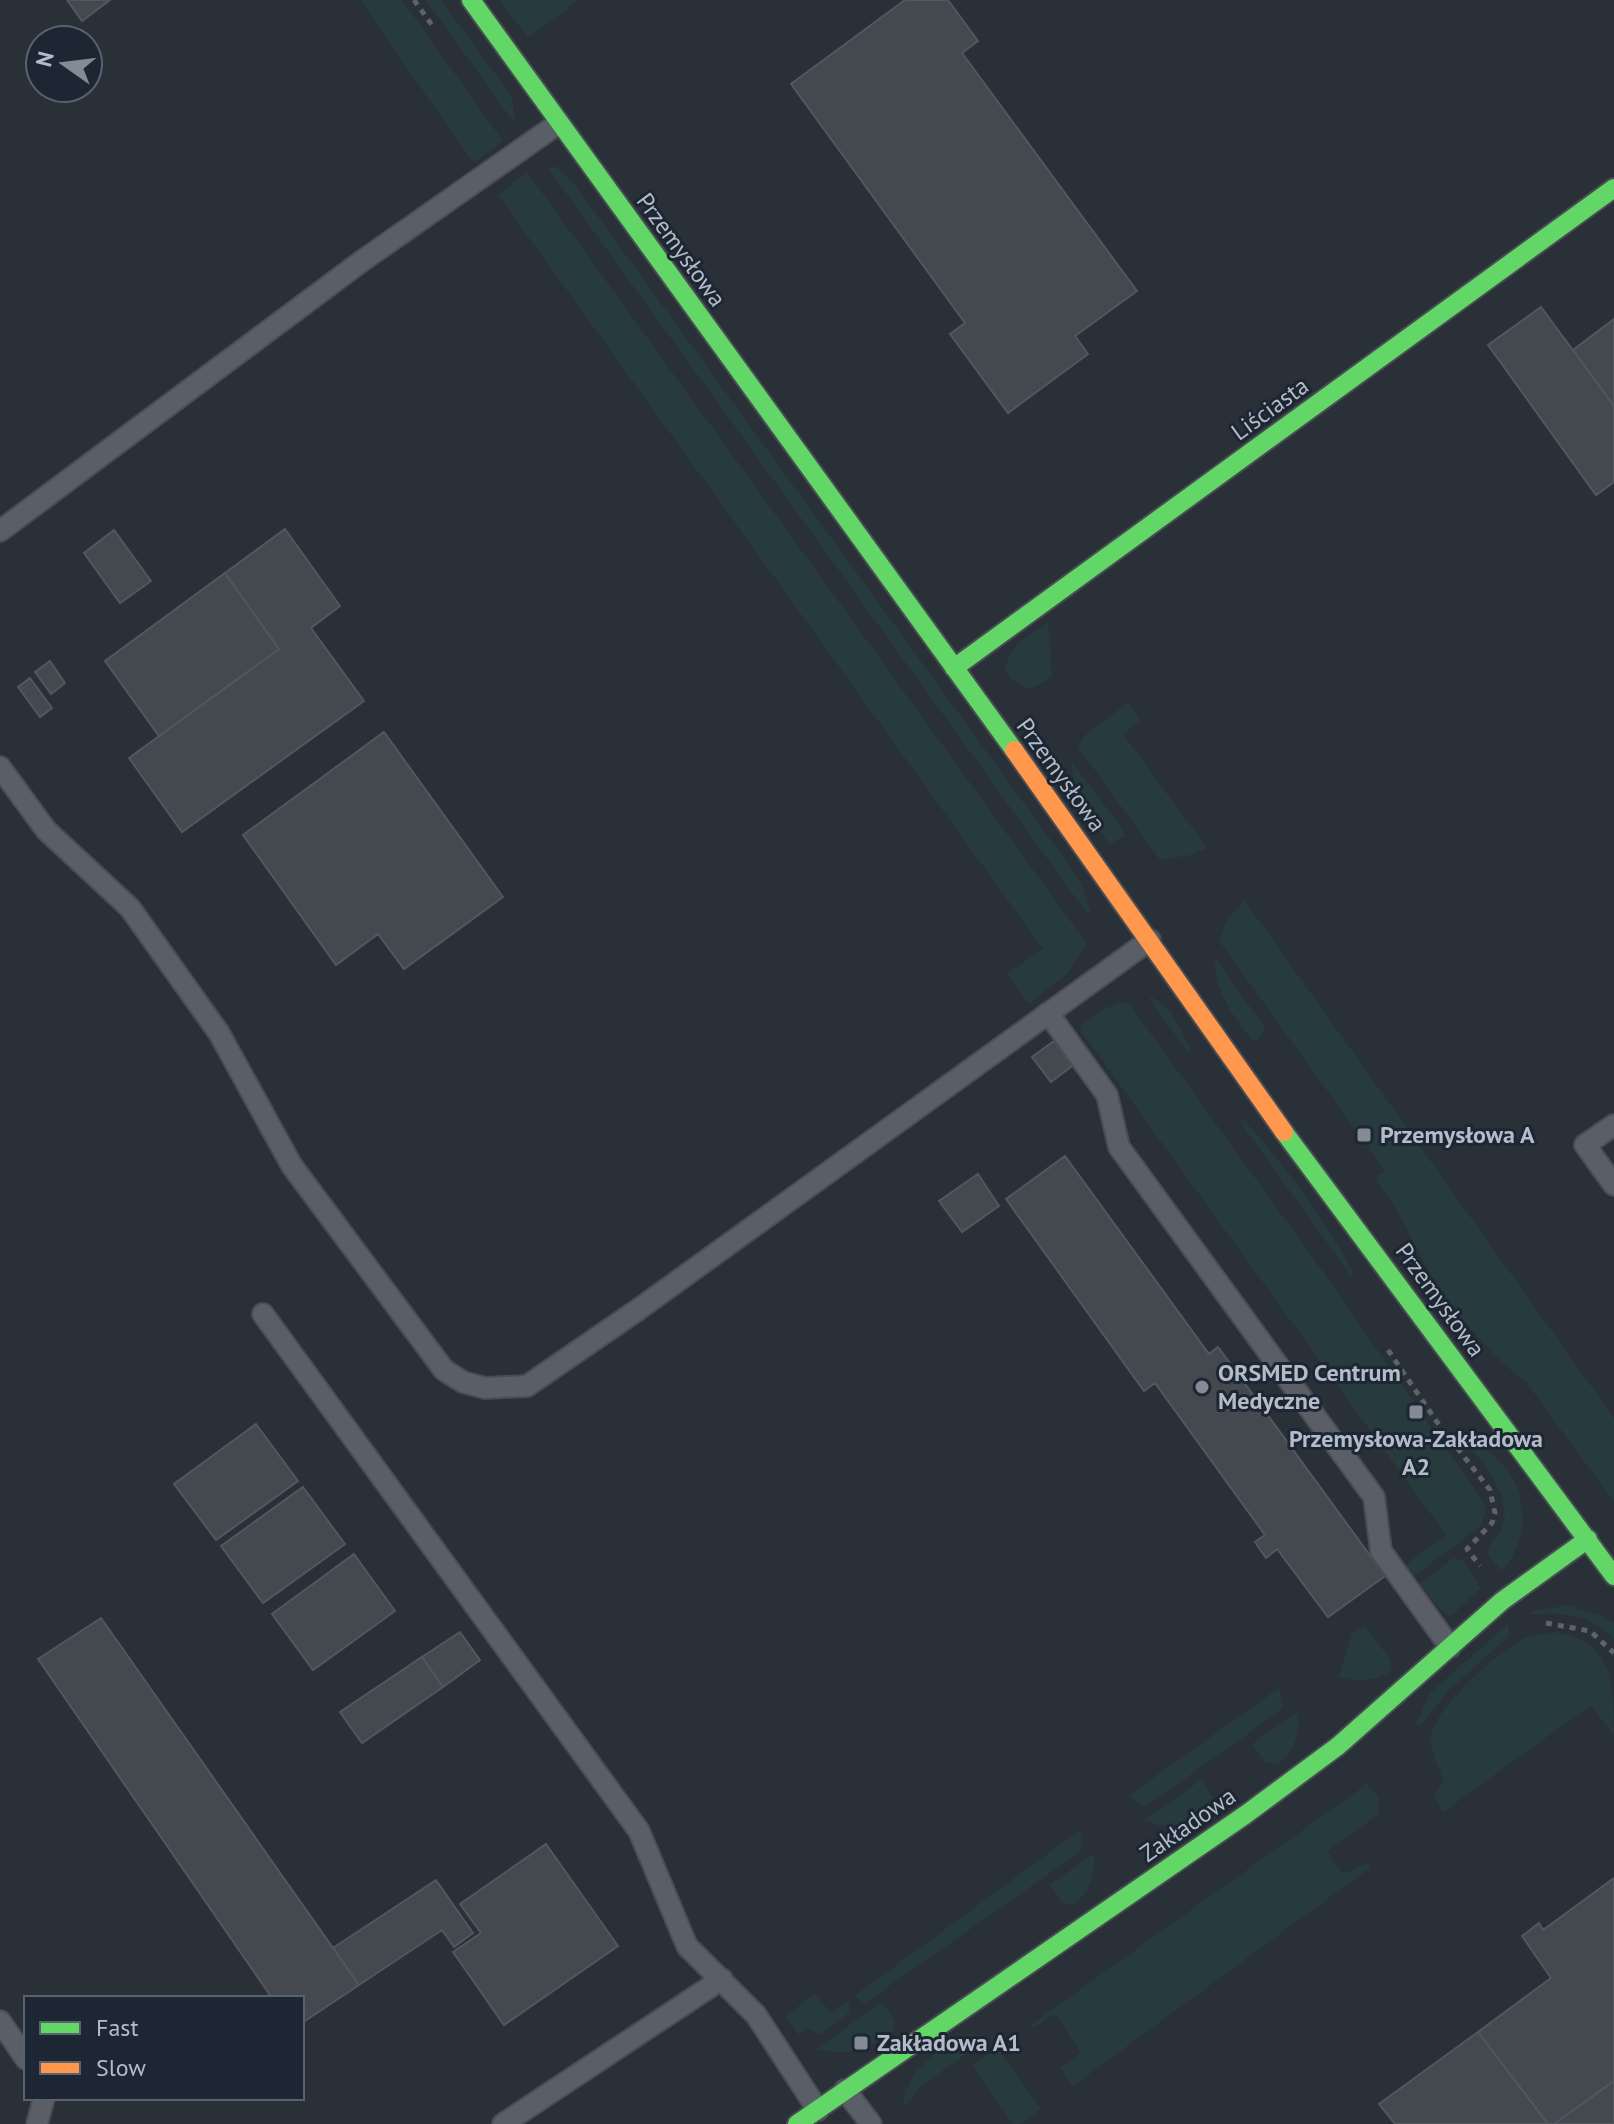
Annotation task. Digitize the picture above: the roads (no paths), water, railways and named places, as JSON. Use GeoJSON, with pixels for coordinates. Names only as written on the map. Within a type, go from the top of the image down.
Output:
{"type":"FeatureCollection","features":[{"type":"Feature","properties":{"kind":"street","name":"Przemysłowa"},"geometry":{"type":"LineString","coordinates":[[471,0],[1150,940],[1237,1069],[1614,1576]]}},
{"type":"Feature","properties":{"kind":"street","name":"Liściasta"},"geometry":{"type":"LineString","coordinates":[[954,668],[1614,188]]}},
{"type":"Feature","properties":{"kind":"street","name":"Zakładowa"},"geometry":{"type":"LineString","coordinates":[[797,2124],[1245,1815],[1338,1746],[1502,1601],[1588,1539]]}},
{"type":"Feature","properties":{"kind":"lane"},"geometry":{"type":"LineString","coordinates":[[0,531],[362,261],[559,123]]}},
{"type":"Feature","properties":{"kind":"lane"},"geometry":{"type":"LineString","coordinates":[[0,767],[46,830],[130,908],[219,1033],[292,1166],[444,1370],[463,1382],[485,1388],[527,1386],[1150,940]]}},
{"type":"Feature","properties":{"kind":"lane"},"geometry":{"type":"LineString","coordinates":[[1048,1013],[1107,1095],[1119,1147],[1374,1497],[1381,1551],[1450,1647]]}},
{"type":"Feature","properties":{"kind":"lane"},"geometry":{"type":"LineString","coordinates":[[1614,1125],[1585,1145],[1614,1185]]}},
{"type":"Feature","properties":{"kind":"lane"},"geometry":{"type":"LineString","coordinates":[[263,1314],[639,1831],[687,1946],[756,2015],[818,2110]]}},
{"type":"Feature","properties":{"kind":"lane"},"geometry":{"type":"LineString","coordinates":[[503,2124],[722,1979]]}},
{"type":"Feature","properties":{"kind":"lane"},"geometry":{"type":"LineString","coordinates":[[0,2021],[24,2056]]}},
{"type":"Feature","properties":{"kind":"lane"},"geometry":{"type":"LineString","coordinates":[[845,2090],[871,2124]]}},
{"type":"Feature","properties":{"kind":"lane"},"geometry":{"type":"LineString","coordinates":[[37,2124],[43,2100]]}},
{"type":"Feature","properties":{"kind":"place","name":"Przemysłowa A"},"geometry":{"type":"Point","coordinates":[1364,1135]}},
{"type":"Feature","properties":{"kind":"place","name":"ORSMED Centrum Medyczne"},"geometry":{"type":"Point","coordinates":[1202,1387]}},
{"type":"Feature","properties":{"kind":"place","name":"Przemysłowa-Zakładowa A2"},"geometry":{"type":"Point","coordinates":[1416,1412]}},
{"type":"Feature","properties":{"kind":"place","name":"Zakładowa A1"},"geometry":{"type":"Point","coordinates":[861,2043]}}]}
